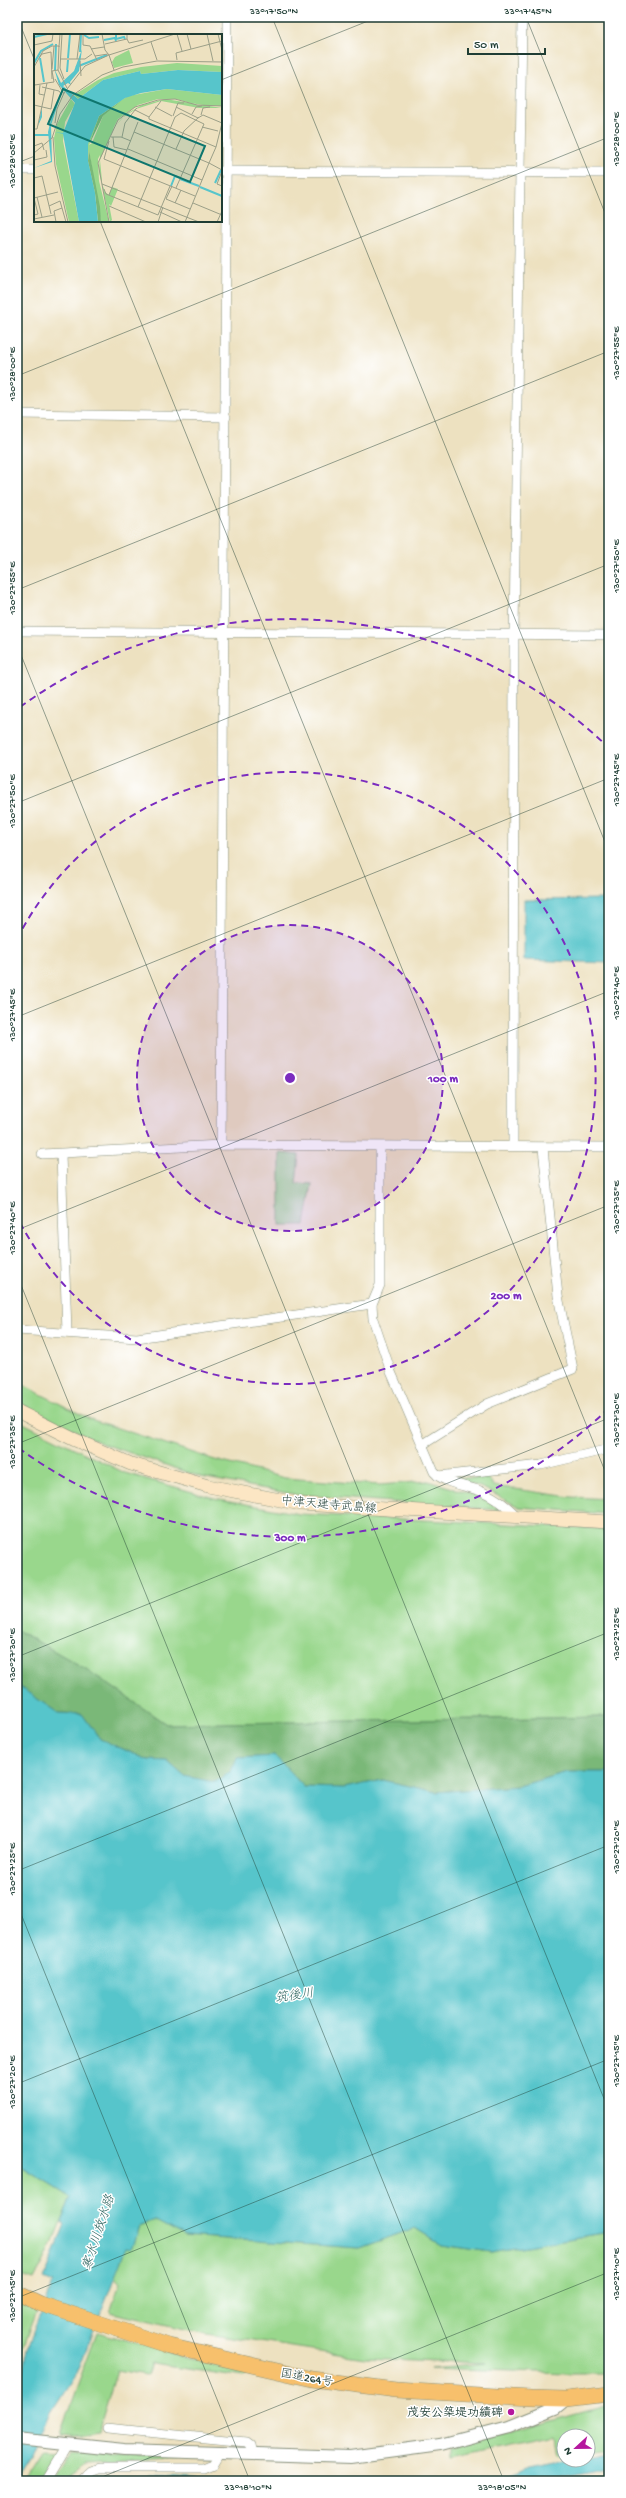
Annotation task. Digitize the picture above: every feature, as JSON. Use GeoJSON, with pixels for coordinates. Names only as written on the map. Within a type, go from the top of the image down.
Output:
{"type":"FeatureCollection","features":[{"type":"Feature","properties":{"kind":"highway","name":"国道264号"},"geometry":{"type":"LineString","coordinates":[[17,2293],[41,2304],[169,2346],[312,2379],[396,2390],[567,2399],[609,2394]]}},
{"type":"Feature","properties":{"kind":"main road","name":"中津天建寺武島線"},"geometry":{"type":"LineString","coordinates":[[17,1411],[73,1439],[131,1464],[208,1486],[301,1504],[518,1518],[609,1522]]}},
{"type":"Feature","properties":{"kind":"street"},"geometry":{"type":"LineString","coordinates":[[221,1145],[223,633],[226,417],[224,171],[228,17]]}},
{"type":"Feature","properties":{"kind":"street"},"geometry":{"type":"LineString","coordinates":[[513,1145],[514,634],[522,17]]}},
{"type":"Feature","properties":{"kind":"street"},"geometry":{"type":"LineString","coordinates":[[17,170],[34,170]]}},
{"type":"Feature","properties":{"kind":"street"},"geometry":{"type":"LineString","coordinates":[[224,171],[609,173]]}},
{"type":"Feature","properties":{"kind":"street"},"geometry":{"type":"LineString","coordinates":[[17,414],[226,417]]}},
{"type":"Feature","properties":{"kind":"street"},"geometry":{"type":"LineString","coordinates":[[17,631],[609,635]]}},
{"type":"Feature","properties":{"kind":"street"},"geometry":{"type":"LineString","coordinates":[[42,1154],[221,1145],[380,1147],[513,1145],[543,1148],[609,1147]]}},
{"type":"Feature","properties":{"kind":"street"},"geometry":{"type":"LineString","coordinates":[[380,1147],[380,1285],[372,1304],[373,1319],[391,1372],[422,1445],[438,1476],[484,1492],[513,1511],[518,1518]]}},
{"type":"Feature","properties":{"kind":"street"},"geometry":{"type":"LineString","coordinates":[[422,1445],[487,1404],[573,1369],[558,1296],[543,1148]]}},
{"type":"Feature","properties":{"kind":"street"},"geometry":{"type":"LineString","coordinates":[[61,1154],[67,1332]]}},
{"type":"Feature","properties":{"kind":"street"},"geometry":{"type":"LineString","coordinates":[[17,1330],[67,1332],[137,1338],[372,1304]]}},
{"type":"Feature","properties":{"kind":"street"},"geometry":{"type":"LineString","coordinates":[[438,1476],[541,1465],[609,1449]]}},
{"type":"Feature","properties":{"kind":"street"},"geometry":{"type":"LineString","coordinates":[[17,2439],[124,2450],[350,2457],[411,2450],[509,2427],[556,2408],[567,2399]]}},
{"type":"Feature","properties":{"kind":"street"},"geometry":{"type":"LineString","coordinates":[[107,2428],[246,2442],[250,2445],[252,2454]]}},
{"type":"Feature","properties":{"kind":"street"},"geometry":{"type":"LineString","coordinates":[[46,2481],[65,2444]]}},
{"type":"Feature","properties":{"kind":"street"},"geometry":{"type":"LineString","coordinates":[[81,2481],[92,2471],[100,2468],[203,2468],[213,2464],[220,2452]]}},
{"type":"Feature","properties":{"kind":"green space"},"geometry":{"type":"Polygon","coordinates":[[[280,1153],[299,1155],[296,1183],[312,1184],[305,1225],[280,1225],[280,1153]]]}},
{"type":"Feature","properties":{"kind":"green space"},"geometry":{"type":"Polygon","coordinates":[[[17,1382],[90,1419],[215,1460],[285,1478],[380,1485],[428,1481],[481,1496],[500,1510],[298,1495],[201,1477],[101,1443],[17,1402],[17,1382]]]}},
{"type":"Feature","properties":{"kind":"green space"},"geometry":{"type":"Polygon","coordinates":[[[17,1420],[125,1473],[214,1498],[299,1514],[609,1529],[609,1717],[166,1724],[86,1669],[17,1630],[17,1420]]]}},
{"type":"Feature","properties":{"kind":"green space"},"geometry":{"type":"Polygon","coordinates":[[[452,1478],[488,1478],[494,1486],[571,1497],[609,1499],[609,1514],[519,1507],[483,1488],[452,1478]]]}},
{"type":"Feature","properties":{"kind":"green space"},"geometry":{"type":"Polygon","coordinates":[[[17,1630],[86,1669],[166,1724],[609,1717],[609,1772],[567,1772],[519,1786],[436,1792],[383,1780],[344,1788],[304,1787],[275,1756],[238,1758],[231,1771],[215,1783],[184,1776],[167,1761],[148,1760],[100,1739],[82,1714],[58,1713],[17,1685],[17,1630]]]}},
{"type":"Feature","properties":{"kind":"green space"},"geometry":{"type":"Polygon","coordinates":[[[17,2164],[71,2197],[48,2253],[34,2280],[17,2275],[17,2164]]]}},
{"type":"Feature","properties":{"kind":"green space"},"geometry":{"type":"Polygon","coordinates":[[[155,2220],[185,2236],[359,2248],[415,2228],[442,2245],[491,2252],[609,2232],[609,2373],[566,2373],[431,2368],[486,2363],[365,2358],[207,2334],[110,2312],[120,2283],[114,2276],[126,2247],[131,2249],[139,2226],[155,2220]]]}},
{"type":"Feature","properties":{"kind":"green space"},"geometry":{"type":"Polygon","coordinates":[[[17,2303],[37,2311],[17,2365],[17,2303]]]}},
{"type":"Feature","properties":{"kind":"green space"},"geometry":{"type":"Polygon","coordinates":[[[97,2332],[247,2374],[244,2377],[151,2364],[147,2375],[117,2370],[98,2432],[80,2435],[60,2433],[97,2332]]]}},
{"type":"Feature","properties":{"kind":"green space"},"geometry":{"type":"Polygon","coordinates":[[[609,2405],[609,2450],[596,2452],[596,2428],[556,2428],[556,2444],[555,2437],[451,2459],[451,2449],[609,2405]]]}},
{"type":"Feature","properties":{"kind":"green space"},"geometry":{"type":"Polygon","coordinates":[[[43,2451],[57,2452],[39,2481],[24,2481],[43,2451]]]}},
{"type":"Feature","properties":{"kind":"green space"},"geometry":{"type":"Polygon","coordinates":[[[70,2451],[195,2458],[86,2463],[63,2481],[51,2481],[70,2451]]]}},
{"type":"Feature","properties":{"kind":"water"},"geometry":{"type":"Polygon","coordinates":[[[609,899],[609,963],[524,960],[524,900],[609,899]]]}},
{"type":"Feature","properties":{"kind":"water"},"geometry":{"type":"Polygon","coordinates":[[[17,1685],[58,1713],[82,1714],[100,1739],[148,1760],[167,1761],[184,1776],[215,1782],[231,1771],[237,1758],[275,1756],[304,1787],[344,1788],[383,1780],[436,1792],[519,1786],[567,1772],[609,1772],[609,2232],[491,2252],[442,2245],[415,2228],[359,2248],[185,2236],[155,2220],[139,2226],[131,2249],[126,2248],[79,2368],[50,2414],[32,2456],[17,2479],[17,2408],[28,2348],[53,2283],[44,2279],[65,2224],[61,2222],[71,2197],[17,2164],[17,1685]]]}},
{"type":"Feature","properties":{"kind":"water"},"geometry":{"type":"Polygon","coordinates":[[[609,2454],[609,2470],[550,2481],[497,2481],[529,2470],[556,2465],[556,2468],[596,2468],[596,2457],[609,2454]]]}},
{"type":"Feature","properties":{"kind":"water"},"geometry":{"type":"Polygon","coordinates":[[[153,2476],[216,2481],[92,2481],[100,2477],[153,2476]]]}},
{"type":"Feature","properties":{"kind":"place","name":"茂安公築堤功績碑"},"geometry":{"type":"Point","coordinates":[511,2412]}},
{"type":"Feature","properties":{"kind":"water label","name":"筑後川"},"geometry":{"type":"Point","coordinates":[294,1994]}},
{"type":"Feature","properties":{"kind":"water label","name":"寒水川放水路"},"geometry":{"type":"Point","coordinates":[97,2232]}}]}
